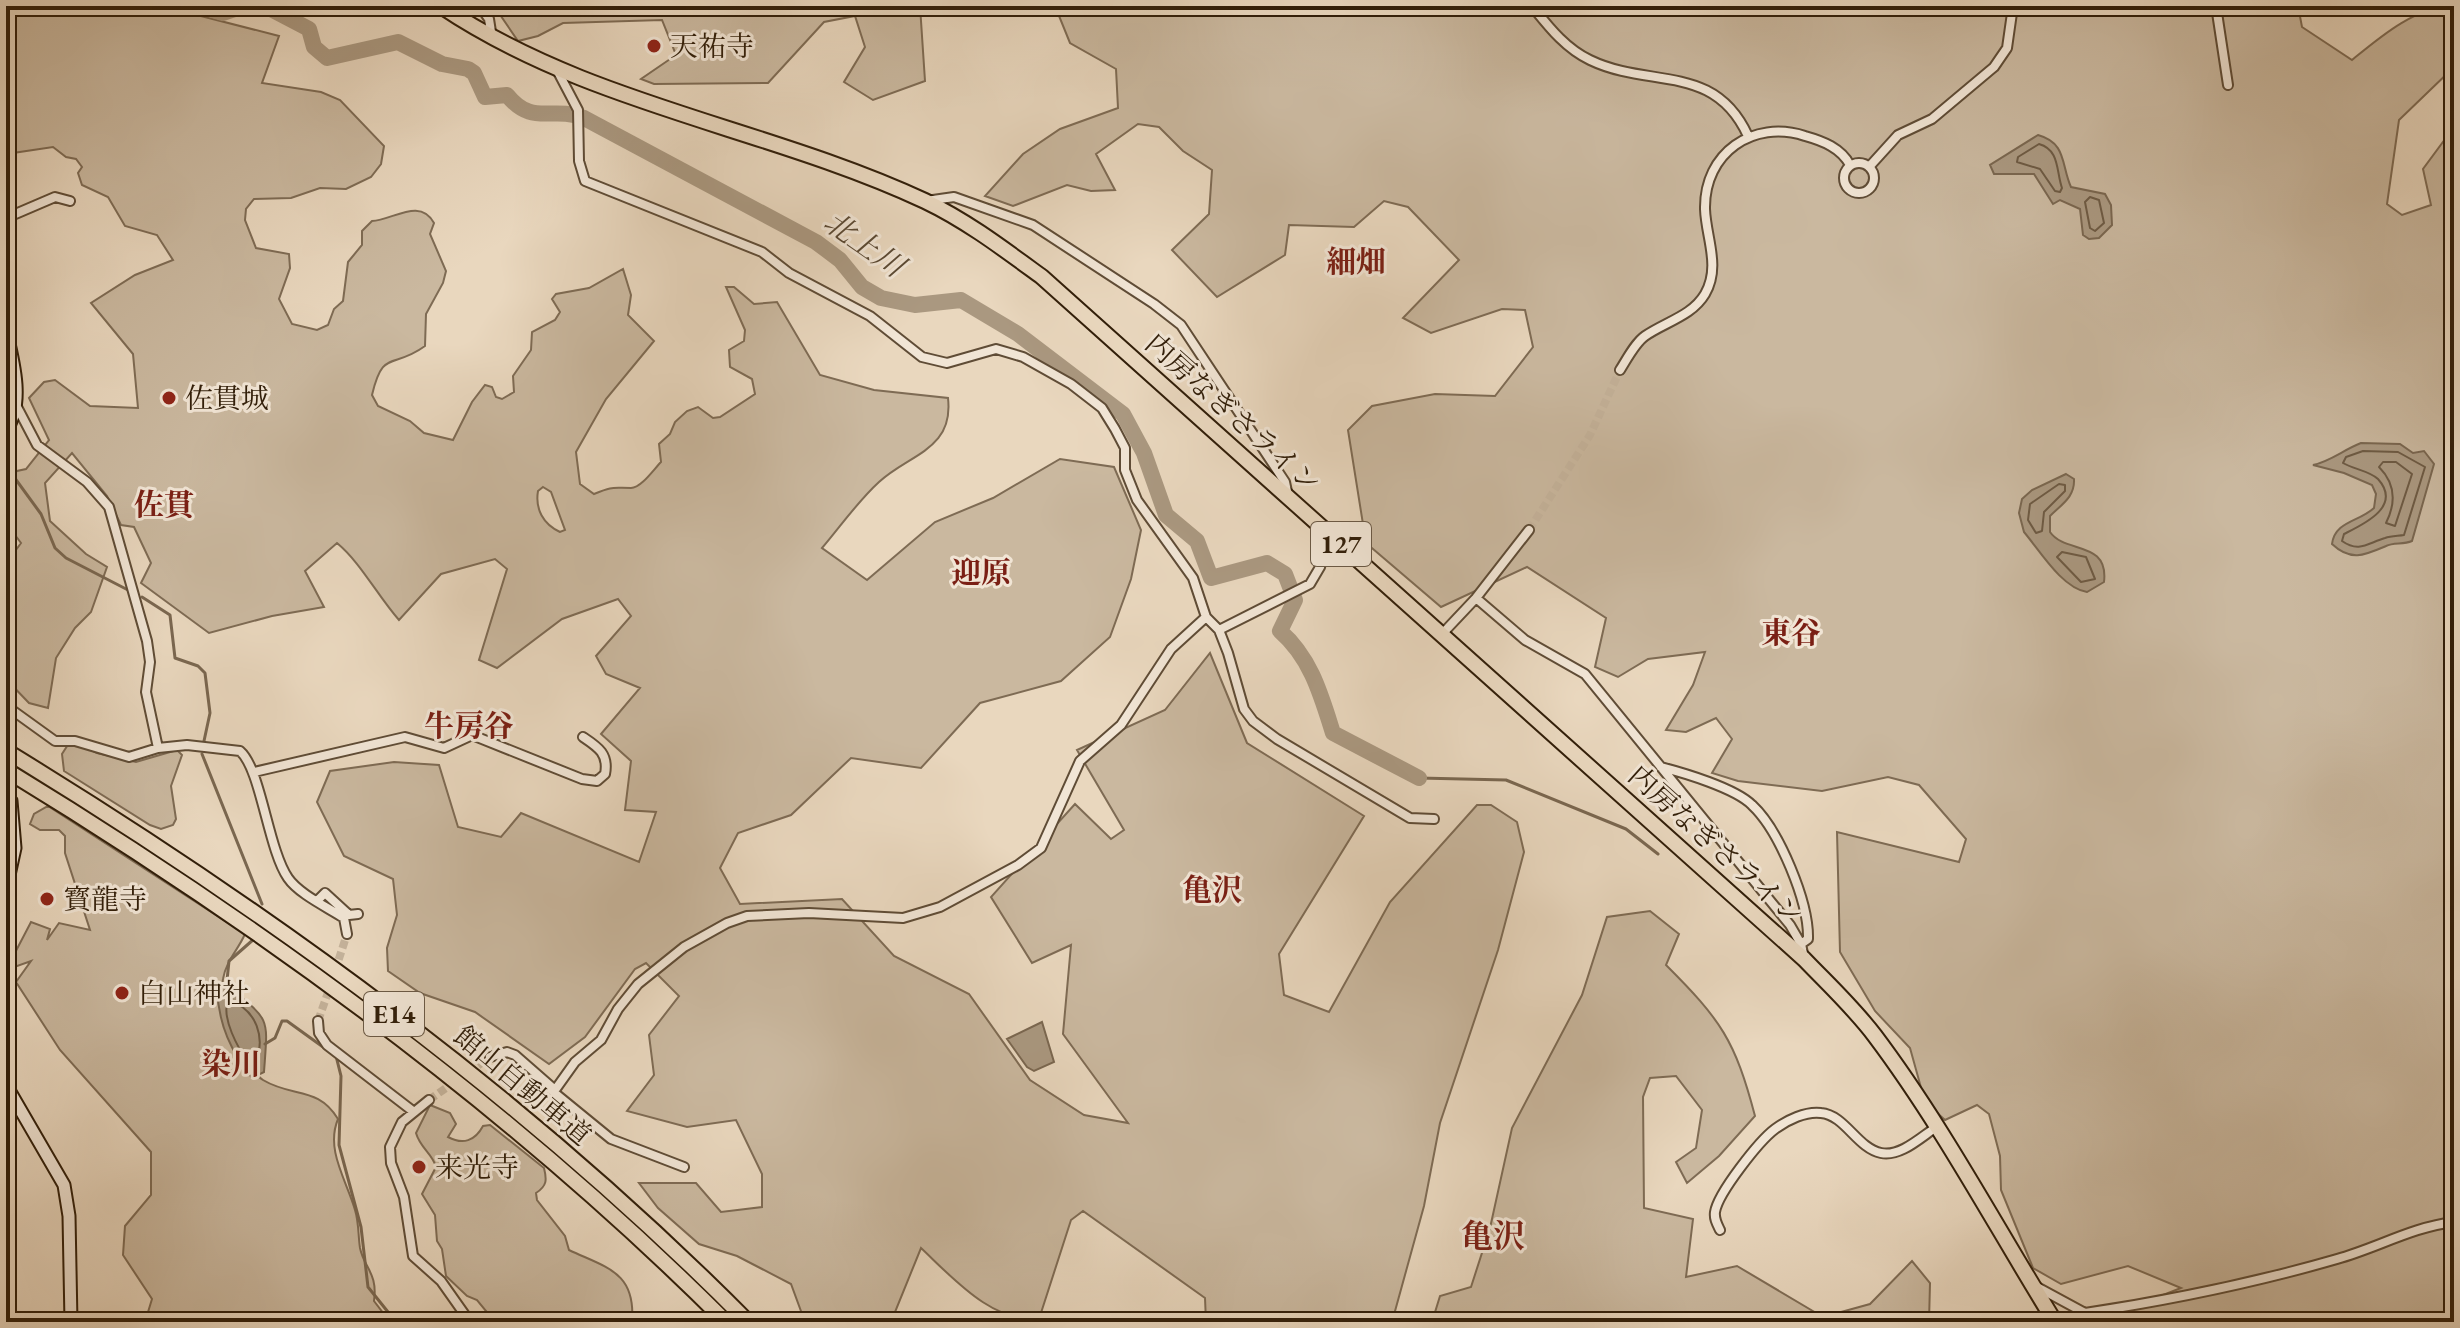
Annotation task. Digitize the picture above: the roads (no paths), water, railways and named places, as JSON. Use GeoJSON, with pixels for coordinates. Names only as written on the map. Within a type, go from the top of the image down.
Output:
{"type":"FeatureCollection","features":[{"type":"Feature","properties":{"kind":"highway","name":"内房なぎさライン"},"geometry":{"type":"LineString","coordinates":[[441,6],[492,38],[558,72],[836,166],[925,202],[987,237],[1042,277],[1803,952],[1875,1036],[2055,1322]]}},
{"type":"Feature","properties":{"kind":"highway","name":"館山自動車道"},"geometry":{"type":"LineString","coordinates":[[6,751],[192,868],[391,1011],[504,1101],[619,1200],[748,1322]]}},
{"type":"Feature","properties":{"kind":"highway","name":"館山自動車道"},"geometry":{"type":"LineString","coordinates":[[6,770],[180,880],[381,1024],[606,1210],[726,1322]]}},
{"type":"Feature","properties":{"kind":"main road"},"geometry":{"type":"LineString","coordinates":[[6,331],[15,383],[15,403],[6,430]]}},
{"type":"Feature","properties":{"kind":"main road"},"geometry":{"type":"LineString","coordinates":[[6,888],[15,848],[11,801]]}},
{"type":"Feature","properties":{"kind":"main road"},"geometry":{"type":"LineString","coordinates":[[6,1085],[64,1185],[69,1216],[71,1322]]}},
{"type":"Feature","properties":{"kind":"street"},"geometry":{"type":"LineString","coordinates":[[480,6],[489,19],[492,38]]}},
{"type":"Feature","properties":{"kind":"street"},"geometry":{"type":"LineString","coordinates":[[1532,6],[1558,39],[1587,59],[1631,74],[1696,83],[1718,96],[1748,136]]}},
{"type":"Feature","properties":{"kind":"street"},"geometry":{"type":"LineString","coordinates":[[1869,167],[1898,135],[1932,119],[1994,67],[2007,48],[2013,6]]}},
{"type":"Feature","properties":{"kind":"street"},"geometry":{"type":"LineString","coordinates":[[2216,6],[2228,85]]}},
{"type":"Feature","properties":{"kind":"street"},"geometry":{"type":"LineString","coordinates":[[558,72],[578,110],[579,161],[585,181],[762,252],[789,273],[870,316],[922,357],[947,363],[996,349],[1023,357],[1071,384],[1102,408],[1125,448],[1125,470],[1137,500],[1193,578],[1206,617],[1219,630],[1238,692],[1253,721],[1277,739],[1410,818],[1434,819]]}},
{"type":"Feature","properties":{"kind":"street"},"geometry":{"type":"LineString","coordinates":[[1620,370],[1642,338],[1677,319],[1707,291],[1713,269],[1705,207],[1710,184],[1730,148],[1748,136],[1793,132],[1823,141],[1846,157],[1850,165]]}},
{"type":"Feature","properties":{"kind":"street"},"geometry":{"type":"LineString","coordinates":[[1860,162],[1869,167],[1874,182],[1867,191],[1856,193],[1845,184],[1844,174],[1850,165],[1860,162]]}},
{"type":"Feature","properties":{"kind":"street"},"geometry":{"type":"LineString","coordinates":[[6,218],[55,197],[70,201]]}},
{"type":"Feature","properties":{"kind":"street"},"geometry":{"type":"LineString","coordinates":[[925,202],[954,197],[1033,225],[1181,325],[1285,482],[1289,498]]}},
{"type":"Feature","properties":{"kind":"street"},"geometry":{"type":"LineString","coordinates":[[15,403],[28,422],[37,445],[87,482],[109,507],[147,641],[150,662],[146,692],[158,748]]}},
{"type":"Feature","properties":{"kind":"street"},"geometry":{"type":"LineString","coordinates":[[1443,633],[1476,598],[1529,530]]}},
{"type":"Feature","properties":{"kind":"street"},"geometry":{"type":"LineString","coordinates":[[1219,630],[1301,590],[1320,567],[1330,534]]}},
{"type":"Feature","properties":{"kind":"street"},"geometry":{"type":"LineString","coordinates":[[1476,598],[1525,640],[1585,674],[1761,889],[1803,952]]}},
{"type":"Feature","properties":{"kind":"street"},"geometry":{"type":"LineString","coordinates":[[551,1090],[559,1086],[575,1062],[601,1040],[618,1009],[638,984],[684,947],[727,923],[747,916],[809,913],[903,918],[940,907],[1018,865],[1041,848],[1080,761],[1121,725],[1171,649],[1206,617]]}},
{"type":"Feature","properties":{"kind":"street"},"geometry":{"type":"LineString","coordinates":[[6,710],[12,710],[55,741],[75,741],[129,757],[158,748],[187,745],[240,751],[254,772],[257,792],[289,880],[344,918],[347,934]]}},
{"type":"Feature","properties":{"kind":"street"},"geometry":{"type":"LineString","coordinates":[[254,772],[405,737],[444,748],[472,735],[582,779],[597,781],[605,774],[605,758],[600,748],[583,737]]}},
{"type":"Feature","properties":{"kind":"street"},"geometry":{"type":"LineString","coordinates":[[1661,767],[1715,786],[1753,805],[1791,865],[1808,925],[1808,939],[1803,952]]}},
{"type":"Feature","properties":{"kind":"street"},"geometry":{"type":"LineString","coordinates":[[318,900],[325,893],[349,915],[358,914]]}},
{"type":"Feature","properties":{"kind":"street"},"geometry":{"type":"LineString","coordinates":[[318,1021],[319,1033],[327,1045],[414,1112]]}},
{"type":"Feature","properties":{"kind":"street"},"geometry":{"type":"LineString","coordinates":[[490,1057],[507,1052],[515,1055],[551,1090],[611,1139],[684,1167]]}},
{"type":"Feature","properties":{"kind":"street"},"geometry":{"type":"LineString","coordinates":[[429,1100],[395,1131],[390,1147],[391,1163],[404,1197],[408,1243],[413,1256],[441,1281],[470,1322]]}},
{"type":"Feature","properties":{"kind":"street"},"geometry":{"type":"LineString","coordinates":[[1720,1230],[1715,1210],[1727,1187],[1773,1130],[1788,1120],[1818,1112],[1829,1115],[1869,1148],[1882,1154],[1902,1150],[1935,1128]]}},
{"type":"Feature","properties":{"kind":"street"},"geometry":{"type":"LineString","coordinates":[[2031,1283],[2064,1305],[2085,1313],[2230,1288],[2342,1258],[2432,1225],[2454,1222]]}},
{"type":"Feature","properties":{"kind":"street"},"geometry":{"type":"LineString","coordinates":[[2077,1322],[2085,1313]]}},
{"type":"Feature","properties":{"kind":"water"},"geometry":{"type":"Polygon","coordinates":[[[2038,135],[2059,149],[2071,187],[2105,194],[2111,205],[2112,225],[2099,238],[2089,239],[2083,235],[2080,209],[2060,200],[2053,204],[2034,174],[1994,174],[1990,165],[2038,135]]]}},
{"type":"Feature","properties":{"kind":"water"},"geometry":{"type":"Polygon","coordinates":[[[2361,443],[2400,444],[2413,453],[2424,451],[2434,464],[2412,541],[2352,555],[2332,544],[2334,536],[2343,526],[2374,508],[2376,494],[2372,485],[2313,465],[2361,443]]]}},
{"type":"Feature","properties":{"kind":"water"},"geometry":{"type":"Polygon","coordinates":[[[2066,474],[2074,479],[2074,485],[2067,500],[2050,516],[2050,532],[2057,539],[2100,560],[2104,582],[2087,592],[2069,584],[2052,568],[2024,532],[2019,513],[2022,499],[2032,490],[2066,474]]]}},
{"type":"Feature","properties":{"kind":"water"},"geometry":{"type":"Polygon","coordinates":[[[227,986],[252,1006],[264,1021],[264,1072],[252,1078],[232,1048],[223,1027],[217,990],[227,986]]]}},
{"type":"Feature","properties":{"kind":"water"},"geometry":{"type":"Polygon","coordinates":[[[1042,1022],[1054,1062],[1034,1071],[1027,1067],[1007,1039],[1042,1022]]]}},
{"type":"Feature","properties":{"kind":"waterway","name":"北上川"},"geometry":{"type":"LineString","coordinates":[[199,6],[223,13],[244,6]]}},
{"type":"Feature","properties":{"kind":"waterway","name":"北上川"},"geometry":{"type":"LineString","coordinates":[[265,6],[309,29],[314,47],[327,58],[398,42],[442,64],[468,69],[474,73],[485,97],[507,95],[516,105],[534,113],[562,113],[584,118],[816,242],[840,260],[862,287],[881,298],[915,305],[961,300],[1018,334],[1123,414],[1144,453],[1166,515],[1197,541],[1211,578],[1267,563],[1285,574],[1295,600],[1280,631],[1307,665],[1333,733],[1419,778]]}},
{"type":"Feature","properties":{"kind":"waterway"},"geometry":{"type":"LineString","coordinates":[[6,466],[41,514],[55,548],[66,558],[128,590]]}},
{"type":"Feature","properties":{"kind":"waterway"},"geometry":{"type":"LineString","coordinates":[[142,597],[170,615],[175,658],[198,666],[205,673],[210,713],[204,741]]}},
{"type":"Feature","properties":{"kind":"waterway"},"geometry":{"type":"LineString","coordinates":[[202,754],[262,904]]}},
{"type":"Feature","properties":{"kind":"waterway"},"geometry":{"type":"LineString","coordinates":[[1419,778],[1506,780],[1626,829],[1658,854]]}},
{"type":"Feature","properties":{"kind":"waterway"},"geometry":{"type":"LineString","coordinates":[[226,990],[229,961],[254,939]]}},
{"type":"Feature","properties":{"kind":"waterway"},"geometry":{"type":"LineString","coordinates":[[265,1044],[275,1038],[282,1021],[287,1021],[323,1047]]}},
{"type":"Feature","properties":{"kind":"waterway"},"geometry":{"type":"LineString","coordinates":[[336,1056],[341,1076],[339,1145],[361,1227],[368,1287],[396,1322]]}},
{"type":"Feature","properties":{"kind":"waterway","name":"染川"},"geometry":{"type":"LineString","coordinates":[[6,1317],[10,1322]]}},
{"type":"Feature","properties":{"kind":"tunnel"},"geometry":{"type":"LineString","coordinates":[[1529,530],[1590,435],[1620,370]]}},
{"type":"Feature","properties":{"kind":"tunnel"},"geometry":{"type":"LineString","coordinates":[[6,774],[11,801]]}},
{"type":"Feature","properties":{"kind":"tunnel"},"geometry":{"type":"LineString","coordinates":[[335,971],[347,934]]}},
{"type":"Feature","properties":{"kind":"tunnel"},"geometry":{"type":"LineString","coordinates":[[318,1021],[331,984]]}},
{"type":"Feature","properties":{"kind":"tunnel"},"geometry":{"type":"LineString","coordinates":[[429,1100],[490,1057]]}},
{"type":"Feature","properties":{"kind":"place","name":"天祐寺"},"geometry":{"type":"Point","coordinates":[654,46]}},
{"type":"Feature","properties":{"kind":"place","name":"佐貫城"},"geometry":{"type":"Point","coordinates":[169,398]}},
{"type":"Feature","properties":{"kind":"place","name":"寳龍寺"},"geometry":{"type":"Point","coordinates":[47,899]}},
{"type":"Feature","properties":{"kind":"place","name":"白山神社"},"geometry":{"type":"Point","coordinates":[122,993]}},
{"type":"Feature","properties":{"kind":"place","name":"来光寺"},"geometry":{"type":"Point","coordinates":[419,1167]}},
{"type":"Feature","properties":{"kind":"district","name":"細畑"},"geometry":{"type":"Point","coordinates":[1356,262]}},
{"type":"Feature","properties":{"kind":"district","name":"佐貫"},"geometry":{"type":"Point","coordinates":[164,505]}},
{"type":"Feature","properties":{"kind":"district","name":"迎原"},"geometry":{"type":"Point","coordinates":[981,573]}},
{"type":"Feature","properties":{"kind":"district","name":"東谷"},"geometry":{"type":"Point","coordinates":[1791,633]}},
{"type":"Feature","properties":{"kind":"district","name":"牛房谷"},"geometry":{"type":"Point","coordinates":[469,726]}},
{"type":"Feature","properties":{"kind":"district","name":"亀沢"},"geometry":{"type":"Point","coordinates":[1212,890]}},
{"type":"Feature","properties":{"kind":"district","name":"染川"},"geometry":{"type":"Point","coordinates":[231,1064]}},
{"type":"Feature","properties":{"kind":"district","name":"亀沢"},"geometry":{"type":"Point","coordinates":[1493,1236]}}]}
